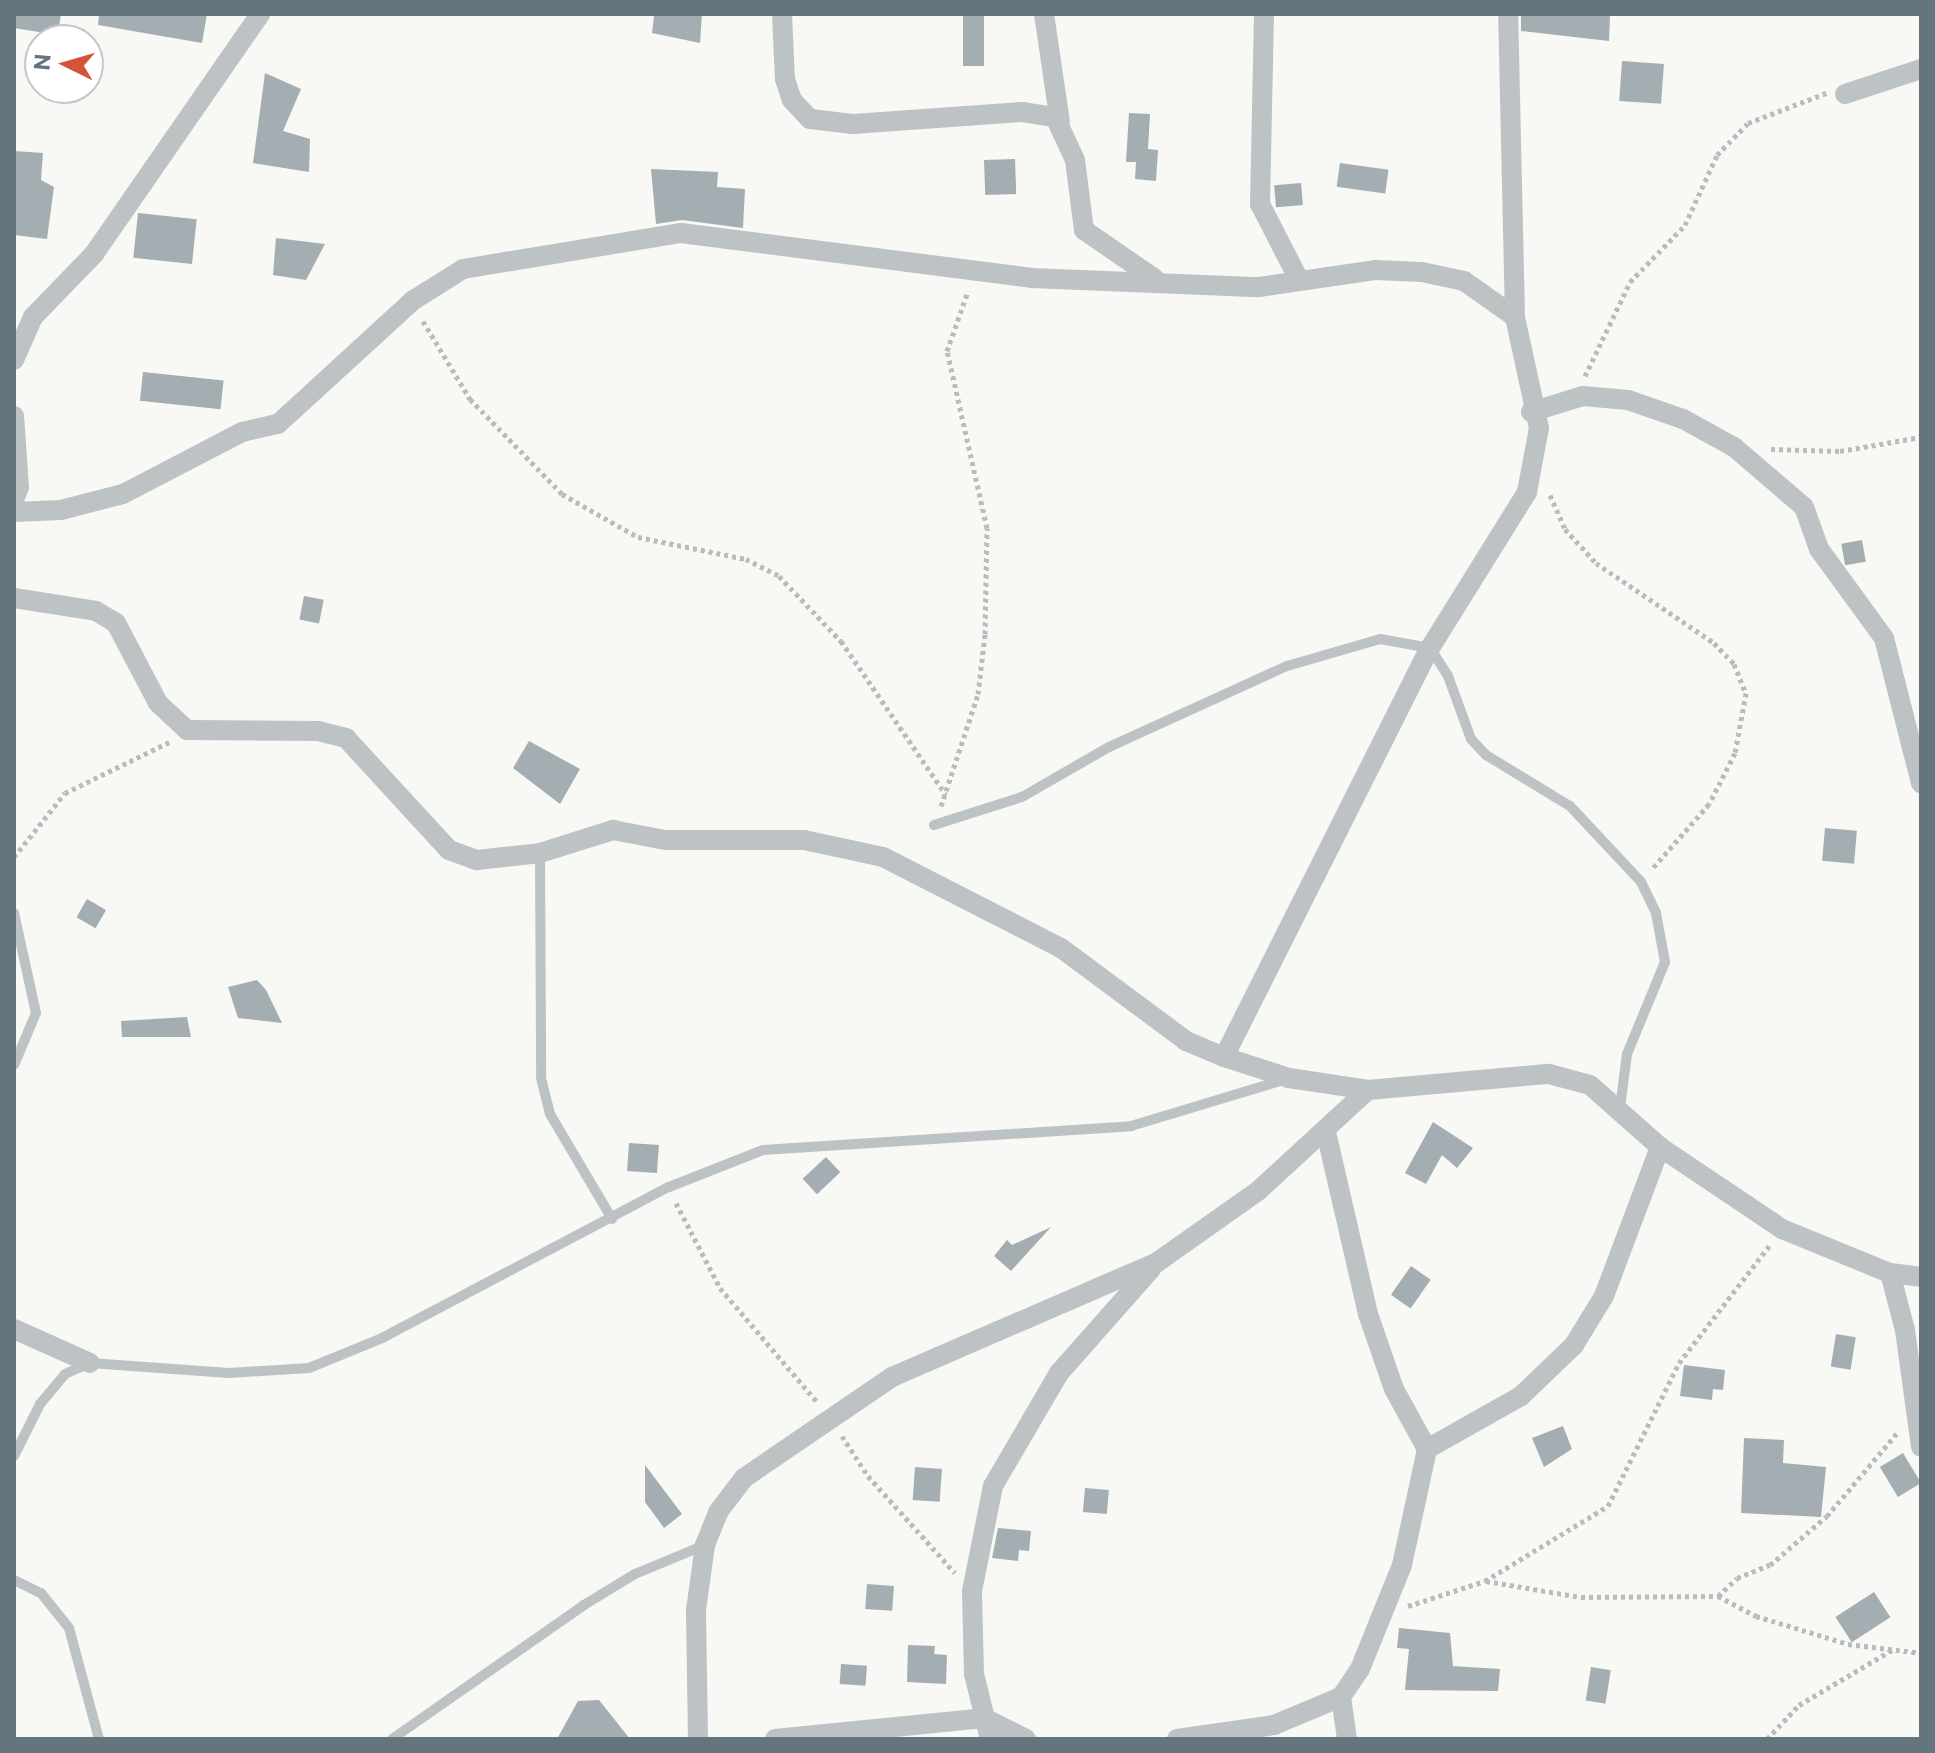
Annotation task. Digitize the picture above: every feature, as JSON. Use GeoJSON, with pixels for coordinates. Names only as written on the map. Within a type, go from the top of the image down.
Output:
{"type":"FeatureCollection","features":[{"type":"Feature","properties":{"kind":"street"},"geometry":{"type":"LineString","coordinates":[[14,360],[33,317],[94,254],[260,14]]}},
{"type":"Feature","properties":{"kind":"street"},"geometry":{"type":"LineString","coordinates":[[782,14],[785,79],[792,100],[810,119],[853,124],[1022,112],[1060,122]]}},
{"type":"Feature","properties":{"kind":"street"},"geometry":{"type":"LineString","coordinates":[[1044,14],[1060,122],[1075,160],[1084,230],[1162,283]]}},
{"type":"Feature","properties":{"kind":"street"},"geometry":{"type":"LineString","coordinates":[[1264,14],[1260,204],[1299,280]]}},
{"type":"Feature","properties":{"kind":"street"},"geometry":{"type":"LineString","coordinates":[[1224,1057],[1430,648],[1527,492],[1539,428],[1531,412],[1515,317],[1508,14]]}},
{"type":"Feature","properties":{"kind":"street"},"geometry":{"type":"LineString","coordinates":[[1845,94],[1921,69]]}},
{"type":"Feature","properties":{"kind":"street"},"geometry":{"type":"LineString","coordinates":[[14,512],[61,510],[123,494],[242,432],[278,424],[412,301],[463,269],[497,259],[681,233],[974,275],[1259,287],[1375,270],[1434,274],[1471,284],[1515,317]]}},
{"type":"Feature","properties":{"kind":"street"},"geometry":{"type":"LineString","coordinates":[[1531,412],[1566,398],[1628,400],[1683,419],[1734,447],[1804,507],[1819,549],[1884,638],[1921,783]]}},
{"type":"Feature","properties":{"kind":"street"},"geometry":{"type":"LineString","coordinates":[[14,416],[19,487],[14,500]]}},
{"type":"Feature","properties":{"kind":"street"},"geometry":{"type":"LineString","coordinates":[[14,598],[96,611],[116,623],[158,703],[187,730],[318,731],[346,738],[449,850],[477,860],[540,853],[613,830],[665,840],[804,840],[883,857],[1061,948],[1186,1041],[1224,1057],[1289,1078],[1368,1090],[1549,1074],[1590,1085],[1620,1108],[1660,1147],[1782,1229],[1890,1273],[1921,1277]]}},
{"type":"Feature","properties":{"kind":"street"},"geometry":{"type":"LineString","coordinates":[[698,1739],[696,1610],[705,1545],[718,1512],[744,1478],[892,1377],[1156,1263],[1258,1191],[1326,1132],[1368,1090]]}},
{"type":"Feature","properties":{"kind":"street"},"geometry":{"type":"LineString","coordinates":[[1326,1132],[1368,1314],[1394,1389],[1427,1449],[1402,1565],[1383,1617],[1341,1697],[1347,1739]]}},
{"type":"Feature","properties":{"kind":"street"},"geometry":{"type":"LineString","coordinates":[[1427,1449],[1521,1396],[1574,1345],[1604,1296],[1660,1147]]}},
{"type":"Feature","properties":{"kind":"street"},"geometry":{"type":"LineString","coordinates":[[990,1739],[974,1674],[972,1591],[993,1486],[1020,1433],[1059,1373],[1156,1263]]}},
{"type":"Feature","properties":{"kind":"street"},"geometry":{"type":"LineString","coordinates":[[1890,1273],[1921,1447]]}},
{"type":"Feature","properties":{"kind":"street"},"geometry":{"type":"LineString","coordinates":[[14,1329],[90,1363]]}},
{"type":"Feature","properties":{"kind":"street"},"geometry":{"type":"LineString","coordinates":[[1177,1739],[1274,1725],[1341,1697]]}},
{"type":"Feature","properties":{"kind":"street"},"geometry":{"type":"LineString","coordinates":[[775,1739],[836,1736],[984,1718],[1026,1739]]}},
{"type":"Feature","properties":{"kind":"lane"},"geometry":{"type":"LineString","coordinates":[[934,825],[1022,797],[1109,747],[1312,657],[1380,639],[1430,648],[1448,676],[1471,739],[1486,755],[1570,806],[1641,882],[1656,913],[1665,962],[1627,1054],[1620,1108]]}},
{"type":"Feature","properties":{"kind":"lane"},"geometry":{"type":"LineString","coordinates":[[540,853],[541,1078],[550,1114],[612,1219]]}},
{"type":"Feature","properties":{"kind":"lane"},"geometry":{"type":"LineString","coordinates":[[14,913],[36,1013],[14,1065]]}},
{"type":"Feature","properties":{"kind":"lane"},"geometry":{"type":"LineString","coordinates":[[14,1456],[40,1404],[65,1374],[90,1363],[229,1373],[309,1368],[382,1338],[669,1187],[763,1150],[1131,1126],[1289,1078]]}},
{"type":"Feature","properties":{"kind":"lane"},"geometry":{"type":"LineString","coordinates":[[392,1739],[584,1605],[635,1574],[705,1545]]}},
{"type":"Feature","properties":{"kind":"lane"},"geometry":{"type":"LineString","coordinates":[[14,1580],[41,1593],[69,1628],[99,1739]]}},
{"type":"Feature","properties":{"kind":"path"},"geometry":{"type":"LineString","coordinates":[[1566,398],[1589,371],[1630,282],[1685,225],[1717,155],[1748,123],[1819,93],[1845,94]]}},
{"type":"Feature","properties":{"kind":"path"},"geometry":{"type":"LineString","coordinates":[[934,825],[978,694],[985,634],[987,528],[947,351],[974,275]]}},
{"type":"Feature","properties":{"kind":"path"},"geometry":{"type":"LineString","coordinates":[[412,301],[470,399],[562,494],[638,537],[746,559],[779,576],[841,641],[946,795]]}},
{"type":"Feature","properties":{"kind":"path"},"geometry":{"type":"LineString","coordinates":[[1734,447],[1840,451],[1921,437]]}},
{"type":"Feature","properties":{"kind":"path"},"geometry":{"type":"LineString","coordinates":[[1535,461],[1565,529],[1596,563],[1714,643],[1734,664],[1746,693],[1735,753],[1709,804],[1641,882]]}},
{"type":"Feature","properties":{"kind":"path"},"geometry":{"type":"LineString","coordinates":[[14,857],[65,793],[187,730]]}},
{"type":"Feature","properties":{"kind":"path"},"geometry":{"type":"LineString","coordinates":[[669,1187],[720,1288],[830,1417],[868,1476],[972,1591]]}},
{"type":"Feature","properties":{"kind":"path"},"geometry":{"type":"LineString","coordinates":[[1383,1617],[1485,1581],[1608,1506],[1679,1363],[1782,1229]]}},
{"type":"Feature","properties":{"kind":"path"},"geometry":{"type":"LineString","coordinates":[[1718,1596],[1737,1578],[1770,1565],[1827,1516],[1915,1413]]}},
{"type":"Feature","properties":{"kind":"path"},"geometry":{"type":"LineString","coordinates":[[1485,1581],[1581,1597],[1718,1596],[1756,1616],[1848,1644],[1921,1653]]}},
{"type":"Feature","properties":{"kind":"path"},"geometry":{"type":"LineString","coordinates":[[1767,1739],[1799,1705],[1894,1650]]}},
{"type":"Feature","properties":{"kind":"building"},"geometry":{"type":"Polygon","coordinates":[[[14,14],[61,14],[60,24],[24,24],[24,30],[14,28],[14,14]]]}},
{"type":"Feature","properties":{"kind":"building"},"geometry":{"type":"Polygon","coordinates":[[[99,14],[207,14],[202,43],[98,24],[99,14]]]}},
{"type":"Feature","properties":{"kind":"building"},"geometry":{"type":"Polygon","coordinates":[[[702,14],[700,43],[652,33],[654,16],[702,14]]]}},
{"type":"Feature","properties":{"kind":"building"},"geometry":{"type":"Polygon","coordinates":[[[963,14],[984,14],[984,66],[963,66],[963,14]]]}},
{"type":"Feature","properties":{"kind":"building"},"geometry":{"type":"Polygon","coordinates":[[[1521,14],[1610,16],[1609,41],[1521,31],[1521,14]]]}},
{"type":"Feature","properties":{"kind":"building"},"geometry":{"type":"Polygon","coordinates":[[[1622,61],[1664,64],[1661,104],[1619,101],[1622,61]]]}},
{"type":"Feature","properties":{"kind":"building"},"geometry":{"type":"Polygon","coordinates":[[[265,73],[301,89],[283,131],[310,139],[309,172],[253,163],[265,73]]]}},
{"type":"Feature","properties":{"kind":"building"},"geometry":{"type":"Polygon","coordinates":[[[1129,113],[1150,114],[1148,149],[1158,150],[1156,181],[1135,179],[1136,162],[1126,162],[1129,113]]]}},
{"type":"Feature","properties":{"kind":"building"},"geometry":{"type":"Polygon","coordinates":[[[14,151],[43,153],[41,180],[54,187],[47,239],[14,235],[14,151]]]}},
{"type":"Feature","properties":{"kind":"building"},"geometry":{"type":"Polygon","coordinates":[[[1015,159],[1016,194],[985,195],[984,160],[1015,159]]]}},
{"type":"Feature","properties":{"kind":"building"},"geometry":{"type":"Polygon","coordinates":[[[1340,163],[1389,170],[1385,194],[1337,187],[1340,163]]]}},
{"type":"Feature","properties":{"kind":"building"},"geometry":{"type":"Polygon","coordinates":[[[651,169],[718,172],[717,187],[745,189],[743,228],[682,220],[656,224],[651,169]]]}},
{"type":"Feature","properties":{"kind":"building"},"geometry":{"type":"Polygon","coordinates":[[[1301,183],[1303,205],[1276,207],[1274,185],[1301,183]]]}},
{"type":"Feature","properties":{"kind":"building"},"geometry":{"type":"Polygon","coordinates":[[[138,213],[197,219],[192,264],[133,258],[138,213]]]}},
{"type":"Feature","properties":{"kind":"building"},"geometry":{"type":"Polygon","coordinates":[[[276,238],[325,244],[306,280],[273,275],[276,238]]]}},
{"type":"Feature","properties":{"kind":"building"},"geometry":{"type":"Polygon","coordinates":[[[143,372],[224,380],[221,409],[140,401],[143,372]]]}},
{"type":"Feature","properties":{"kind":"building"},"geometry":{"type":"Polygon","coordinates":[[[1862,540],[1866,562],[1845,565],[1841,544],[1862,540]]]}},
{"type":"Feature","properties":{"kind":"building"},"geometry":{"type":"Polygon","coordinates":[[[304,596],[324,600],[319,623],[299,620],[304,596]]]}},
{"type":"Feature","properties":{"kind":"building"},"geometry":{"type":"Polygon","coordinates":[[[529,741],[580,769],[560,804],[513,768],[529,741]]]}},
{"type":"Feature","properties":{"kind":"building"},"geometry":{"type":"Polygon","coordinates":[[[1825,828],[1857,831],[1854,864],[1822,861],[1825,828]]]}},
{"type":"Feature","properties":{"kind":"building"},"geometry":{"type":"Polygon","coordinates":[[[87,899],[106,910],[96,928],[76,917],[87,899]]]}},
{"type":"Feature","properties":{"kind":"building"},"geometry":{"type":"Polygon","coordinates":[[[257,980],[266,990],[282,1023],[238,1018],[228,987],[257,980]]]}},
{"type":"Feature","properties":{"kind":"building"},"geometry":{"type":"Polygon","coordinates":[[[187,1017],[191,1037],[122,1037],[121,1021],[187,1017]]]}},
{"type":"Feature","properties":{"kind":"building"},"geometry":{"type":"Polygon","coordinates":[[[1433,1122],[1473,1148],[1457,1168],[1442,1155],[1426,1184],[1405,1173],[1433,1122]]]}},
{"type":"Feature","properties":{"kind":"building"},"geometry":{"type":"Polygon","coordinates":[[[629,1143],[659,1145],[657,1173],[627,1171],[629,1143]]]}},
{"type":"Feature","properties":{"kind":"building"},"geometry":{"type":"Polygon","coordinates":[[[826,1157],[840,1172],[817,1194],[803,1179],[826,1157]]]}},
{"type":"Feature","properties":{"kind":"building"},"geometry":{"type":"Polygon","coordinates":[[[1051,1227],[1011,1271],[994,1256],[1007,1240],[1012,1245],[1051,1227]]]}},
{"type":"Feature","properties":{"kind":"building"},"geometry":{"type":"Polygon","coordinates":[[[1411,1266],[1431,1280],[1411,1308],[1391,1295],[1411,1266]]]}},
{"type":"Feature","properties":{"kind":"building"},"geometry":{"type":"Polygon","coordinates":[[[1836,1334],[1856,1337],[1851,1370],[1831,1367],[1836,1334]]]}},
{"type":"Feature","properties":{"kind":"building"},"geometry":{"type":"Polygon","coordinates":[[[1684,1365],[1725,1370],[1723,1390],[1713,1389],[1712,1400],[1680,1396],[1684,1365]]]}},
{"type":"Feature","properties":{"kind":"building"},"geometry":{"type":"Polygon","coordinates":[[[1563,1426],[1572,1449],[1544,1467],[1532,1438],[1563,1426]]]}},
{"type":"Feature","properties":{"kind":"building"},"geometry":{"type":"Polygon","coordinates":[[[1744,1438],[1784,1440],[1783,1463],[1826,1467],[1821,1517],[1741,1513],[1744,1438]]]}},
{"type":"Feature","properties":{"kind":"building"},"geometry":{"type":"Polygon","coordinates":[[[1903,1453],[1921,1483],[1898,1497],[1880,1467],[1903,1453]]]}},
{"type":"Feature","properties":{"kind":"building"},"geometry":{"type":"Polygon","coordinates":[[[645,1465],[682,1514],[664,1528],[645,1502],[645,1465]]]}},
{"type":"Feature","properties":{"kind":"building"},"geometry":{"type":"Polygon","coordinates":[[[915,1467],[942,1469],[940,1502],[913,1500],[915,1467]]]}},
{"type":"Feature","properties":{"kind":"building"},"geometry":{"type":"Polygon","coordinates":[[[1085,1488],[1109,1490],[1107,1514],[1083,1512],[1085,1488]]]}},
{"type":"Feature","properties":{"kind":"building"},"geometry":{"type":"Polygon","coordinates":[[[998,1528],[1031,1531],[1029,1551],[1019,1550],[1018,1561],[992,1558],[998,1528]]]}},
{"type":"Feature","properties":{"kind":"building"},"geometry":{"type":"Polygon","coordinates":[[[867,1584],[894,1586],[892,1611],[865,1609],[867,1584]]]}},
{"type":"Feature","properties":{"kind":"building"},"geometry":{"type":"Polygon","coordinates":[[[1874,1592],[1890,1617],[1852,1642],[1835,1617],[1874,1592]]]}},
{"type":"Feature","properties":{"kind":"building"},"geometry":{"type":"Polygon","coordinates":[[[1399,1628],[1450,1633],[1453,1666],[1500,1669],[1498,1691],[1405,1690],[1409,1649],[1397,1648],[1399,1628]]]}},
{"type":"Feature","properties":{"kind":"building"},"geometry":{"type":"Polygon","coordinates":[[[908,1645],[935,1646],[934,1654],[947,1655],[946,1684],[907,1682],[908,1645]]]}},
{"type":"Feature","properties":{"kind":"building"},"geometry":{"type":"Polygon","coordinates":[[[841,1664],[867,1666],[866,1686],[840,1684],[841,1664]]]}},
{"type":"Feature","properties":{"kind":"building"},"geometry":{"type":"Polygon","coordinates":[[[1591,1667],[1611,1670],[1605,1704],[1586,1701],[1591,1667]]]}},
{"type":"Feature","properties":{"kind":"building"},"geometry":{"type":"Polygon","coordinates":[[[599,1700],[630,1739],[557,1739],[578,1701],[599,1700]]]}}]}
